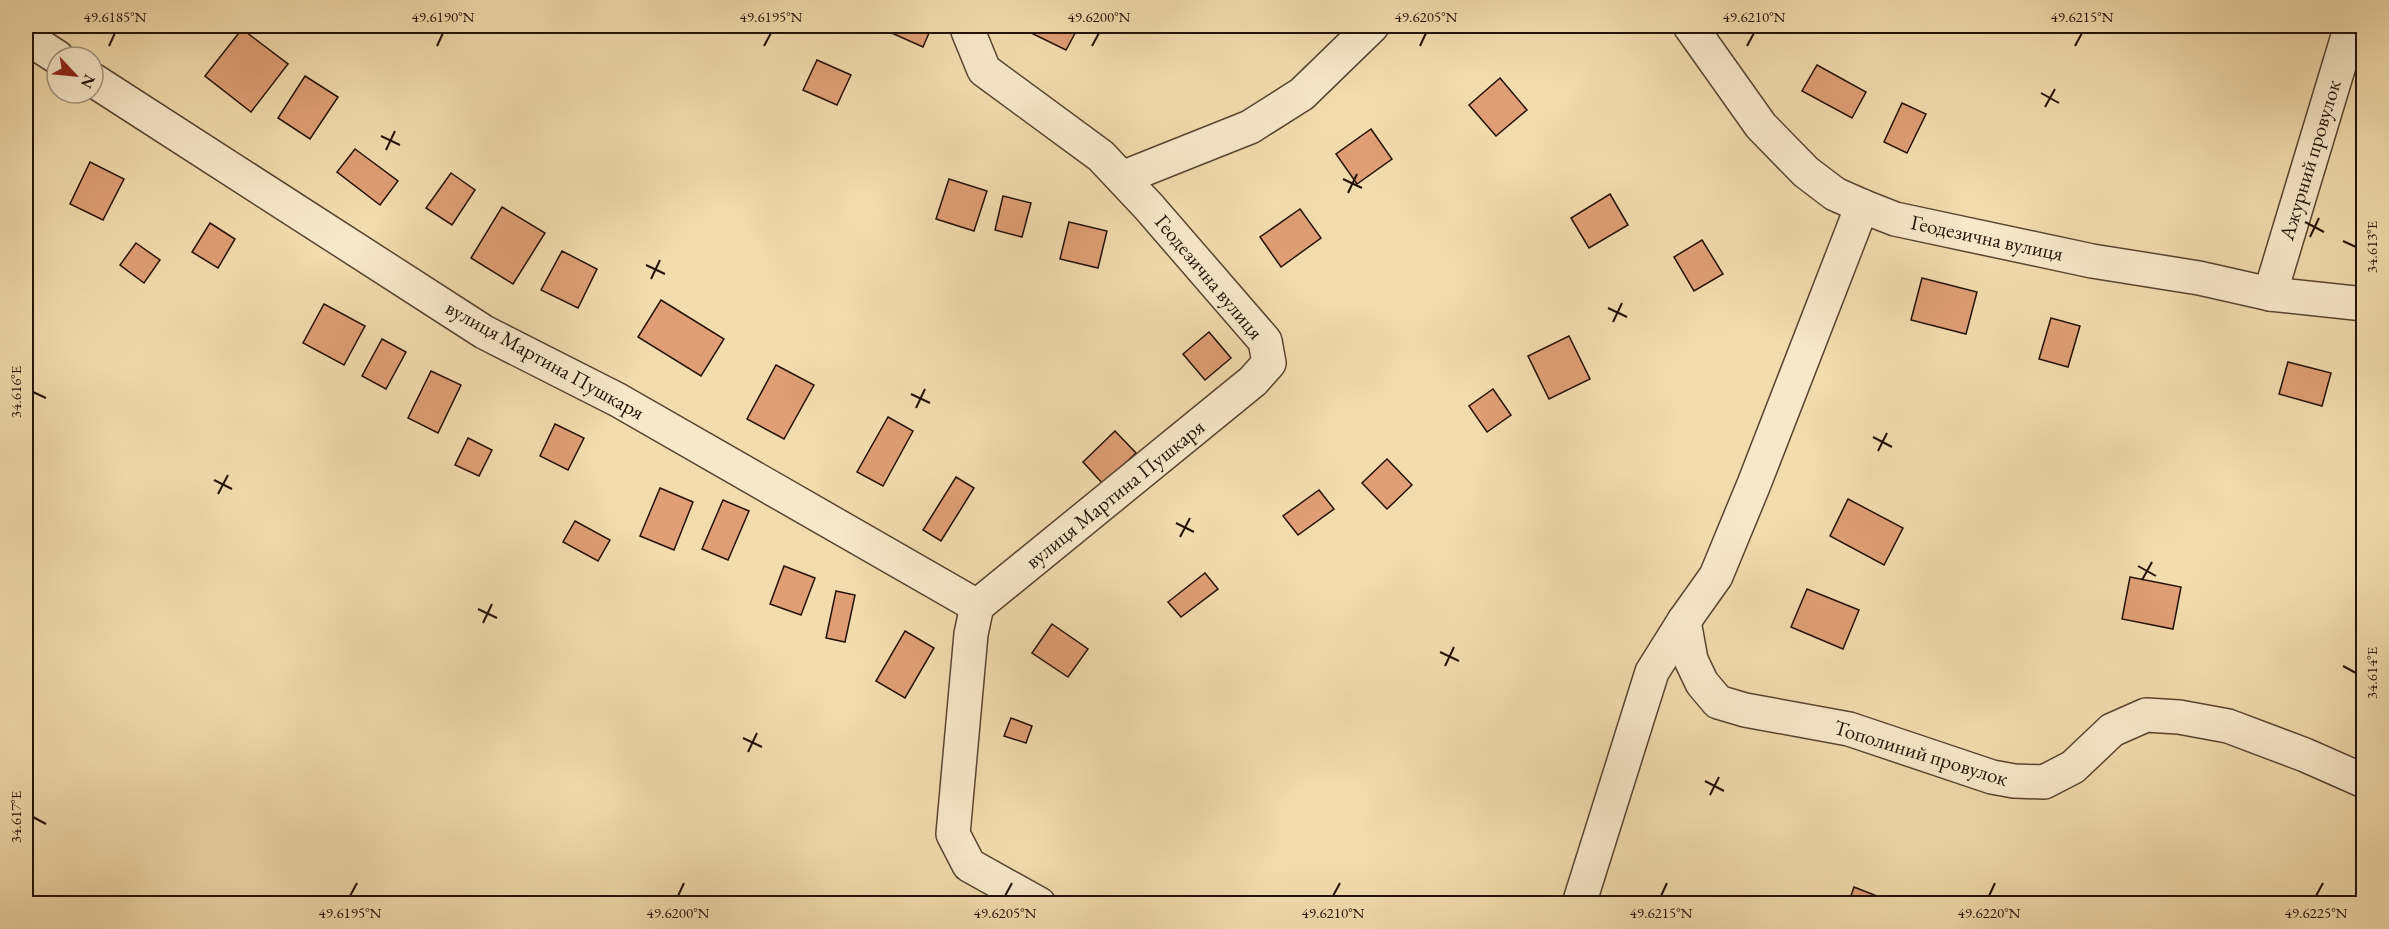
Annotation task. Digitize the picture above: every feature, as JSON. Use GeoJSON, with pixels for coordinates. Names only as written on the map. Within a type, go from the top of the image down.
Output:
{"type":"FeatureCollection","features":[{"type":"Feature","properties":{"kind":"street","name":"Геодезична вулиця"},"geometry":{"type":"LineString","coordinates":[[969,26],[968,31],[984,70],[1101,156],[1266,341],[1269,363],[1253,381]]}},
{"type":"Feature","properties":{"kind":"street"},"geometry":{"type":"LineString","coordinates":[[1122,178],[1250,128],[1302,94],[1372,26]]}},
{"type":"Feature","properties":{"kind":"street","name":"Геодезична вулиця"},"geometry":{"type":"LineString","coordinates":[[1690,26],[1761,126],[1806,172],[1835,194],[1862,206],[1895,219],[2092,261],[2199,278],[2270,294],[2364,304]]}},
{"type":"Feature","properties":{"kind":"street","name":"Ажурний провулок"},"geometry":{"type":"LineString","coordinates":[[2270,294],[2351,26]]}},
{"type":"Feature","properties":{"kind":"street"},"geometry":{"type":"LineString","coordinates":[[26,37],[45,49]]}},
{"type":"Feature","properties":{"kind":"street","name":"вулиця Мартина Пушкаря"},"geometry":{"type":"LineString","coordinates":[[105,88],[484,332],[618,400],[976,606],[1253,381]]}},
{"type":"Feature","properties":{"kind":"street"},"geometry":{"type":"LineString","coordinates":[[1580,903],[1652,672],[1716,576],[1862,206]]}},
{"type":"Feature","properties":{"kind":"street"},"geometry":{"type":"LineString","coordinates":[[976,606],[971,634],[953,834],[969,865],[1039,903]]}},
{"type":"Feature","properties":{"kind":"street","name":"Тополиний провулок"},"geometry":{"type":"LineString","coordinates":[[1684,621],[1691,660],[1702,683],[1718,702],[1745,710],[1849,729],[1992,777],[2014,782],[2044,782],[2073,767],[2112,730],[2146,715],[2180,717],[2228,726],[2305,755],[2364,782]]}},
{"type":"Feature","properties":{"kind":"building"},"geometry":{"type":"Polygon","coordinates":[[[876,26],[932,26],[923,47],[876,26]]]}},
{"type":"Feature","properties":{"kind":"building"},"geometry":{"type":"Polygon","coordinates":[[[1023,26],[1079,26],[1066,50],[1021,28],[1023,26]]]}},
{"type":"Feature","properties":{"kind":"building"},"geometry":{"type":"Polygon","coordinates":[[[242,29],[288,64],[251,112],[205,76],[242,29]]]}},
{"type":"Feature","properties":{"kind":"building"},"geometry":{"type":"Polygon","coordinates":[[[817,60],[851,75],[837,105],[803,90],[817,60]]]}},
{"type":"Feature","properties":{"kind":"building"},"geometry":{"type":"Polygon","coordinates":[[[1817,65],[1866,92],[1852,118],[1802,91],[1817,65]]]}},
{"type":"Feature","properties":{"kind":"building"},"geometry":{"type":"Polygon","coordinates":[[[305,76],[338,97],[310,139],[278,118],[305,76]]]}},
{"type":"Feature","properties":{"kind":"building"},"geometry":{"type":"Polygon","coordinates":[[[1500,78],[1527,110],[1496,136],[1469,105],[1500,78]]]}},
{"type":"Feature","properties":{"kind":"building"},"geometry":{"type":"Polygon","coordinates":[[[1902,103],[1926,114],[1907,153],[1884,142],[1902,103]]]}},
{"type":"Feature","properties":{"kind":"building"},"geometry":{"type":"Polygon","coordinates":[[[1371,129],[1392,159],[1357,184],[1336,154],[1371,129]]]}},
{"type":"Feature","properties":{"kind":"building"},"geometry":{"type":"Polygon","coordinates":[[[355,149],[398,181],[380,205],[337,172],[355,149]]]}},
{"type":"Feature","properties":{"kind":"building"},"geometry":{"type":"Polygon","coordinates":[[[90,162],[124,179],[103,220],[70,204],[90,162]]]}},
{"type":"Feature","properties":{"kind":"building"},"geometry":{"type":"Polygon","coordinates":[[[451,173],[475,190],[452,225],[426,208],[451,173]]]}},
{"type":"Feature","properties":{"kind":"building"},"geometry":{"type":"Polygon","coordinates":[[[949,179],[987,191],[974,231],[936,219],[949,179]]]}},
{"type":"Feature","properties":{"kind":"building"},"geometry":{"type":"Polygon","coordinates":[[[1610,194],[1628,225],[1589,248],[1571,218],[1610,194]]]}},
{"type":"Feature","properties":{"kind":"building"},"geometry":{"type":"Polygon","coordinates":[[[1003,196],[1031,203],[1022,237],[995,230],[1003,196]]]}},
{"type":"Feature","properties":{"kind":"building"},"geometry":{"type":"Polygon","coordinates":[[[502,207],[545,233],[513,284],[471,258],[502,207]]]}},
{"type":"Feature","properties":{"kind":"building"},"geometry":{"type":"Polygon","coordinates":[[[1300,209],[1321,238],[1281,267],[1260,237],[1300,209]]]}},
{"type":"Feature","properties":{"kind":"building"},"geometry":{"type":"Polygon","coordinates":[[[1069,222],[1107,231],[1098,268],[1060,259],[1069,222]]]}},
{"type":"Feature","properties":{"kind":"building"},"geometry":{"type":"Polygon","coordinates":[[[210,223],[235,239],[218,268],[192,252],[210,223]]]}},
{"type":"Feature","properties":{"kind":"building"},"geometry":{"type":"Polygon","coordinates":[[[1702,240],[1723,274],[1694,291],[1674,257],[1702,240]]]}},
{"type":"Feature","properties":{"kind":"building"},"geometry":{"type":"Polygon","coordinates":[[[136,243],[160,260],[144,283],[120,265],[136,243]]]}},
{"type":"Feature","properties":{"kind":"building"},"geometry":{"type":"Polygon","coordinates":[[[562,251],[597,269],[578,308],[541,290],[562,251]]]}},
{"type":"Feature","properties":{"kind":"building"},"geometry":{"type":"Polygon","coordinates":[[[1922,278],[1977,292],[1966,334],[1911,320],[1922,278]]]}},
{"type":"Feature","properties":{"kind":"building"},"geometry":{"type":"Polygon","coordinates":[[[661,300],[724,339],[701,376],[638,337],[661,300]]]}},
{"type":"Feature","properties":{"kind":"building"},"geometry":{"type":"Polygon","coordinates":[[[324,304],[365,326],[344,365],[303,343],[324,304]]]}},
{"type":"Feature","properties":{"kind":"building"},"geometry":{"type":"Polygon","coordinates":[[[2051,318],[2080,326],[2068,367],[2039,359],[2051,318]]]}},
{"type":"Feature","properties":{"kind":"building"},"geometry":{"type":"Polygon","coordinates":[[[1209,332],[1231,358],[1205,380],[1183,354],[1209,332]]]}},
{"type":"Feature","properties":{"kind":"building"},"geometry":{"type":"Polygon","coordinates":[[[1569,336],[1590,379],[1549,399],[1528,356],[1569,336]]]}},
{"type":"Feature","properties":{"kind":"building"},"geometry":{"type":"Polygon","coordinates":[[[382,339],[406,352],[386,389],[362,376],[382,339]]]}},
{"type":"Feature","properties":{"kind":"building"},"geometry":{"type":"Polygon","coordinates":[[[2288,362],[2331,373],[2322,406],[2279,394],[2288,362]]]}},
{"type":"Feature","properties":{"kind":"building"},"geometry":{"type":"Polygon","coordinates":[[[776,365],[814,385],[784,439],[747,419],[776,365]]]}},
{"type":"Feature","properties":{"kind":"building"},"geometry":{"type":"Polygon","coordinates":[[[431,371],[461,385],[438,433],[408,418],[431,371]]]}},
{"type":"Feature","properties":{"kind":"building"},"geometry":{"type":"Polygon","coordinates":[[[1493,389],[1511,415],[1487,432],[1469,406],[1493,389]]]}},
{"type":"Feature","properties":{"kind":"building"},"geometry":{"type":"Polygon","coordinates":[[[888,417],[913,431],[883,486],[857,472],[888,417]]]}},
{"type":"Feature","properties":{"kind":"building"},"geometry":{"type":"Polygon","coordinates":[[[555,424],[584,438],[568,470],[540,456],[555,424]]]}},
{"type":"Feature","properties":{"kind":"building"},"geometry":{"type":"Polygon","coordinates":[[[1115,431],[1136,453],[1103,484],[1083,462],[1115,431]]]}},
{"type":"Feature","properties":{"kind":"building"},"geometry":{"type":"Polygon","coordinates":[[[468,438],[492,450],[479,476],[455,465],[468,438]]]}},
{"type":"Feature","properties":{"kind":"building"},"geometry":{"type":"Polygon","coordinates":[[[1387,459],[1412,485],[1387,509],[1362,483],[1387,459]]]}},
{"type":"Feature","properties":{"kind":"building"},"geometry":{"type":"Polygon","coordinates":[[[956,477],[974,488],[941,541],[923,530],[956,477]]]}},
{"type":"Feature","properties":{"kind":"building"},"geometry":{"type":"Polygon","coordinates":[[[660,488],[693,502],[674,550],[640,536],[660,488]]]}},
{"type":"Feature","properties":{"kind":"building"},"geometry":{"type":"Polygon","coordinates":[[[1319,490],[1334,509],[1298,535],[1283,516],[1319,490]]]}},
{"type":"Feature","properties":{"kind":"building"},"geometry":{"type":"Polygon","coordinates":[[[1848,499],[1903,528],[1884,565],[1830,536],[1848,499]]]}},
{"type":"Feature","properties":{"kind":"building"},"geometry":{"type":"Polygon","coordinates":[[[723,500],[749,511],[728,560],[702,549],[723,500]]]}},
{"type":"Feature","properties":{"kind":"building"},"geometry":{"type":"Polygon","coordinates":[[[575,521],[610,540],[598,561],[563,542],[575,521]]]}},
{"type":"Feature","properties":{"kind":"building"},"geometry":{"type":"Polygon","coordinates":[[[784,566],[815,578],[801,615],[770,604],[784,566]]]}},
{"type":"Feature","properties":{"kind":"building"},"geometry":{"type":"Polygon","coordinates":[[[1205,573],[1218,589],[1181,617],[1168,602],[1205,573]]]}},
{"type":"Feature","properties":{"kind":"building"},"geometry":{"type":"Polygon","coordinates":[[[2130,577],[2181,587],[2173,629],[2122,619],[2130,577]]]}},
{"type":"Feature","properties":{"kind":"building"},"geometry":{"type":"Polygon","coordinates":[[[1807,589],[1859,610],[1843,649],[1791,627],[1807,589]]]}},
{"type":"Feature","properties":{"kind":"building"},"geometry":{"type":"Polygon","coordinates":[[[836,591],[855,595],[845,642],[826,638],[836,591]]]}},
{"type":"Feature","properties":{"kind":"building"},"geometry":{"type":"Polygon","coordinates":[[[1052,624],[1088,649],[1068,677],[1032,653],[1052,624]]]}},
{"type":"Feature","properties":{"kind":"building"},"geometry":{"type":"Polygon","coordinates":[[[905,631],[934,648],[905,698],[876,681],[905,631]]]}},
{"type":"Feature","properties":{"kind":"building"},"geometry":{"type":"Polygon","coordinates":[[[1011,718],[1032,726],[1026,743],[1004,736],[1011,718]]]}},
{"type":"Feature","properties":{"kind":"building"},"geometry":{"type":"Polygon","coordinates":[[[1854,887],[1897,904],[1848,904],[1854,887]]]}}]}
